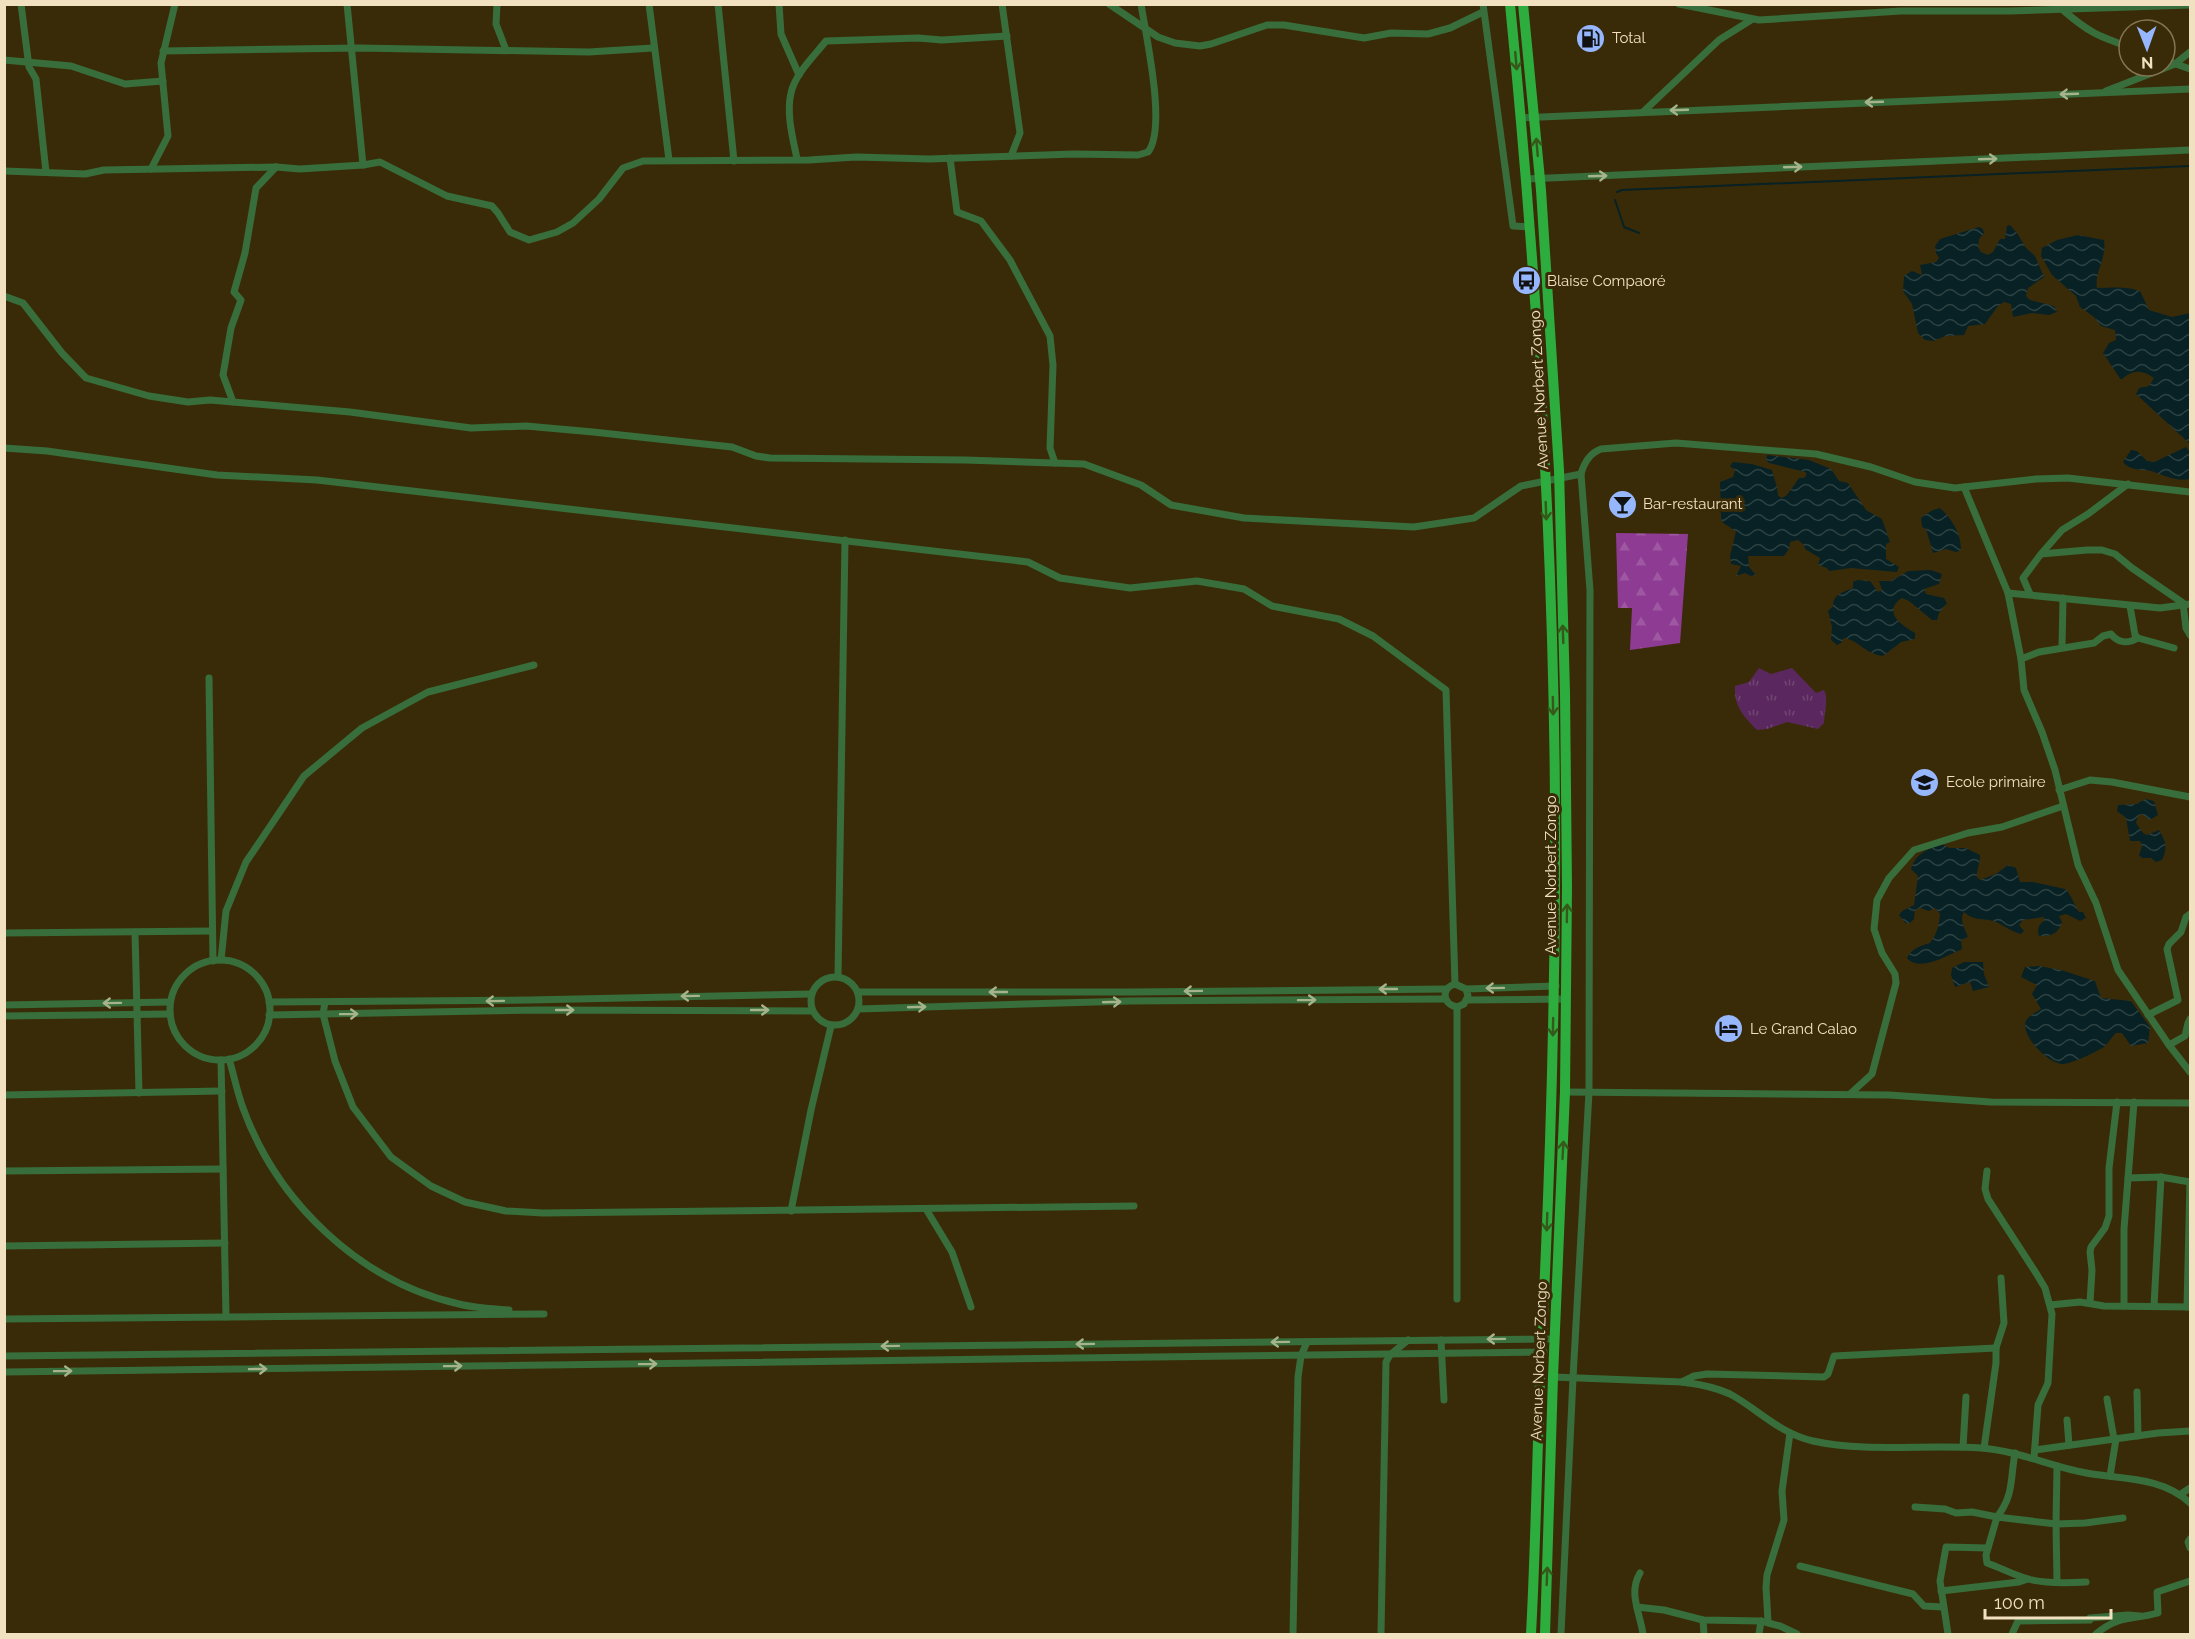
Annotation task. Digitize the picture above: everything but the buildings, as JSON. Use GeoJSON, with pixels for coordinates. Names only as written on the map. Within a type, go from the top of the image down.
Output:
{"type":"FeatureCollection","features":[{"type":"Feature","properties":{"kind":"main road","name":"Avenue Norbert Zongo"},"geometry":{"type":"LineString","coordinates":[[1510,4],[1530,227],[1545,481],[1553,693],[1555,886],[1552,1110],[1532,1635]]}},
{"type":"Feature","properties":{"kind":"main road","name":"Avenue Norbert Zongo"},"geometry":{"type":"LineString","coordinates":[[1523,4],[1539,178],[1559,478],[1565,704],[1567,887],[1565,1092],[1554,1339],[1545,1635]]}},
{"type":"Feature","properties":{"kind":"street"},"geometry":{"type":"LineString","coordinates":[[21,4],[28,61],[36,79],[46,172]]}},
{"type":"Feature","properties":{"kind":"street"},"geometry":{"type":"LineString","coordinates":[[151,169],[168,136],[161,63],[175,4]]}},
{"type":"Feature","properties":{"kind":"street"},"geometry":{"type":"LineString","coordinates":[[347,4],[363,165]]}},
{"type":"Feature","properties":{"kind":"street"},"geometry":{"type":"LineString","coordinates":[[497,4],[496,24],[506,50]]}},
{"type":"Feature","properties":{"kind":"street"},"geometry":{"type":"LineString","coordinates":[[650,4],[653,48],[669,160]]}},
{"type":"Feature","properties":{"kind":"street"},"geometry":{"type":"LineString","coordinates":[[718,4],[734,161]]}},
{"type":"Feature","properties":{"kind":"street"},"geometry":{"type":"LineString","coordinates":[[779,4],[781,34],[799,75]]}},
{"type":"Feature","properties":{"kind":"street"},"geometry":{"type":"LineString","coordinates":[[1002,4],[1020,133],[1011,156]]}},
{"type":"Feature","properties":{"kind":"street"},"geometry":{"type":"LineString","coordinates":[[1109,4],[1158,37],[1175,43],[1200,46],[1267,25],[1284,25],[1364,38],[1391,33],[1428,34],[1450,28],[1483,8],[1513,226],[1530,227]]}},
{"type":"Feature","properties":{"kind":"street"},"geometry":{"type":"LineString","coordinates":[[4,171],[85,174],[104,170],[276,167],[300,169],[380,162],[447,196],[492,206],[510,232],[529,240],[557,232],[573,223],[598,199],[623,168],[643,161],[1138,155],[1148,152],[1154,142],[1156,106],[1141,4]]}},
{"type":"Feature","properties":{"kind":"street"},"geometry":{"type":"LineString","coordinates":[[1678,4],[1707,7],[1751,20],[1901,11],[2063,10],[2190,4]]}},
{"type":"Feature","properties":{"kind":"street"},"geometry":{"type":"LineString","coordinates":[[2063,10],[2084,28],[2117,42]]}},
{"type":"Feature","properties":{"kind":"street"},"geometry":{"type":"LineString","coordinates":[[1643,112],[1719,40],[1751,20]]}},
{"type":"Feature","properties":{"kind":"street"},"geometry":{"type":"LineString","coordinates":[[797,159],[789,113],[790,92],[799,75],[826,41],[918,38],[942,40],[1007,36]]}},
{"type":"Feature","properties":{"kind":"street"},"geometry":{"type":"LineString","coordinates":[[163,51],[351,49],[590,52],[653,48]]}},
{"type":"Feature","properties":{"kind":"street"},"geometry":{"type":"LineString","coordinates":[[2177,62],[2190,52]]}},
{"type":"Feature","properties":{"kind":"street"},"geometry":{"type":"LineString","coordinates":[[4,60],[71,66],[125,84],[163,81]]}},
{"type":"Feature","properties":{"kind":"street"},"geometry":{"type":"LineString","coordinates":[[2101,93],[2139,78]]}},
{"type":"Feature","properties":{"kind":"street"},"geometry":{"type":"LineString","coordinates":[[1521,118],[2190,89]]}},
{"type":"Feature","properties":{"kind":"street"},"geometry":{"type":"LineString","coordinates":[[1526,179],[2190,150]]}},
{"type":"Feature","properties":{"kind":"street"},"geometry":{"type":"LineString","coordinates":[[950,158],[957,212],[981,221],[1010,260],[1050,336],[1053,365],[1050,448],[1055,463]]}},
{"type":"Feature","properties":{"kind":"street"},"geometry":{"type":"LineString","coordinates":[[233,402],[223,375],[231,328],[241,300],[234,292],[256,188],[276,167]]}},
{"type":"Feature","properties":{"kind":"street"},"geometry":{"type":"LineString","coordinates":[[4,296],[23,303],[62,353],[86,378],[149,396],[188,402],[210,400],[350,412],[471,428],[526,426],[592,432],[732,447],[756,456],[770,458],[1084,464],[1141,485],[1171,505],[1244,518],[1414,528],[1474,518],[1521,486],[1581,474]]}},
{"type":"Feature","properties":{"kind":"street"},"geometry":{"type":"LineString","coordinates":[[1561,1635],[1589,1092],[1590,590],[1581,474],[1590,455],[1601,449],[1676,443],[1816,454],[1871,467],[1915,482],[1955,488],[2036,479],[2068,478],[2190,492]]}},
{"type":"Feature","properties":{"kind":"street"},"geometry":{"type":"LineString","coordinates":[[4,448],[47,451],[217,475],[317,480],[1028,562],[1060,578],[1130,588],[1197,580],[1244,589],[1272,606],[1339,619],[1373,636],[1446,690],[1455,984]]}},
{"type":"Feature","properties":{"kind":"street"},"geometry":{"type":"LineString","coordinates":[[2030,594],[2023,578],[2062,530],[2128,484]]}},
{"type":"Feature","properties":{"kind":"street"},"geometry":{"type":"LineString","coordinates":[[1964,487],[2008,592],[2021,659],[2024,690],[2042,732],[2078,865],[2096,903],[2118,970],[2169,1046],[2190,1072]]}},
{"type":"Feature","properties":{"kind":"street"},"geometry":{"type":"LineString","coordinates":[[838,977],[845,540]]}},
{"type":"Feature","properties":{"kind":"street"},"geometry":{"type":"LineString","coordinates":[[2041,554],[2087,550],[2102,550],[2115,554],[2132,568],[2187,604]]}},
{"type":"Feature","properties":{"kind":"street"},"geometry":{"type":"LineString","coordinates":[[2008,592],[2130,606],[2160,608],[2187,604]]}},
{"type":"Feature","properties":{"kind":"street"},"geometry":{"type":"LineString","coordinates":[[2062,647],[2063,598]]}},
{"type":"Feature","properties":{"kind":"street"},"geometry":{"type":"LineString","coordinates":[[2187,604],[2186,628],[2190,635]]}},
{"type":"Feature","properties":{"kind":"street"},"geometry":{"type":"LineString","coordinates":[[2130,606],[2135,635],[2138,638]]}},
{"type":"Feature","properties":{"kind":"street"},"geometry":{"type":"LineString","coordinates":[[2021,659],[2039,652],[2094,643],[2108,634],[2126,642],[2138,638],[2174,648]]}},
{"type":"Feature","properties":{"kind":"street"},"geometry":{"type":"LineString","coordinates":[[221,960],[226,911],[246,862],[304,776],[362,728],[428,692],[534,665]]}},
{"type":"Feature","properties":{"kind":"street"},"geometry":{"type":"LineString","coordinates":[[209,678],[213,961]]}},
{"type":"Feature","properties":{"kind":"street"},"geometry":{"type":"LineString","coordinates":[[2059,790],[2090,780],[2190,797]]}},
{"type":"Feature","properties":{"kind":"street"},"geometry":{"type":"LineString","coordinates":[[1850,1094],[1872,1074],[1896,983],[1895,974],[1882,953],[1874,929],[1878,900],[1889,878],[1914,850],[1968,833],[2002,826],[2062,806]]}},
{"type":"Feature","properties":{"kind":"street"},"geometry":{"type":"LineString","coordinates":[[2148,1014],[2177,1001],[2167,949],[2181,932],[2186,917],[2190,915]]}},
{"type":"Feature","properties":{"kind":"street"},"geometry":{"type":"LineString","coordinates":[[4,933],[212,931]]}},
{"type":"Feature","properties":{"kind":"street"},"geometry":{"type":"LineString","coordinates":[[135,932],[139,1093]]}},
{"type":"Feature","properties":{"kind":"street"},"geometry":{"type":"LineString","coordinates":[[221,960],[237,964],[252,972],[263,985],[269,1002],[265,1031],[256,1044],[244,1054],[225,1060],[204,1058],[189,1050],[174,1030],[170,1014],[170,1002],[174,989],[184,976],[197,966],[221,960]]}},
{"type":"Feature","properties":{"kind":"street"},"geometry":{"type":"LineString","coordinates":[[858,992],[858,1009],[848,1022],[831,1026],[823,1023],[812,1011],[811,994],[822,981],[830,977],[846,980],[858,992],[1447,989],[1455,984]]}},
{"type":"Feature","properties":{"kind":"street"},"geometry":{"type":"LineString","coordinates":[[1455,984],[1466,988],[1566,987]]}},
{"type":"Feature","properties":{"kind":"street"},"geometry":{"type":"LineString","coordinates":[[1466,988],[1467,1000]]}},
{"type":"Feature","properties":{"kind":"street"},"geometry":{"type":"LineString","coordinates":[[1445,999],[1447,989]]}},
{"type":"Feature","properties":{"kind":"street"},"geometry":{"type":"LineString","coordinates":[[1130,992],[1130,1001]]}},
{"type":"Feature","properties":{"kind":"street"},"geometry":{"type":"LineString","coordinates":[[269,1002],[540,1000],[811,994]]}},
{"type":"Feature","properties":{"kind":"street"},"geometry":{"type":"LineString","coordinates":[[858,1009],[1130,1001],[1445,999],[1457,1007]]}},
{"type":"Feature","properties":{"kind":"street"},"geometry":{"type":"LineString","coordinates":[[1457,1007],[1467,1000],[1566,999]]}},
{"type":"Feature","properties":{"kind":"street"},"geometry":{"type":"LineString","coordinates":[[540,1000],[540,1010]]}},
{"type":"Feature","properties":{"kind":"street"},"geometry":{"type":"LineString","coordinates":[[4,1005],[170,1002]]}},
{"type":"Feature","properties":{"kind":"street"},"geometry":{"type":"LineString","coordinates":[[325,1002],[323,1014],[335,1061],[353,1107],[391,1157],[431,1186],[465,1202],[506,1211],[543,1214],[1134,1206]]}},
{"type":"Feature","properties":{"kind":"street"},"geometry":{"type":"LineString","coordinates":[[1457,1007],[1457,1299]]}},
{"type":"Feature","properties":{"kind":"street"},"geometry":{"type":"LineString","coordinates":[[269,1015],[540,1010],[812,1011]]}},
{"type":"Feature","properties":{"kind":"street"},"geometry":{"type":"LineString","coordinates":[[4,1016],[170,1014]]}},
{"type":"Feature","properties":{"kind":"street"},"geometry":{"type":"LineString","coordinates":[[2169,1046],[2188,1035],[2187,1023],[2190,1019]]}},
{"type":"Feature","properties":{"kind":"street"},"geometry":{"type":"LineString","coordinates":[[791,1210],[831,1026]]}},
{"type":"Feature","properties":{"kind":"street"},"geometry":{"type":"LineString","coordinates":[[225,1060],[222,1091],[226,1317]]}},
{"type":"Feature","properties":{"kind":"street"},"geometry":{"type":"LineString","coordinates":[[4,1319],[544,1314],[459,1304],[424,1294],[373,1269],[346,1249],[290,1194],[264,1152],[243,1109],[225,1060]]}},
{"type":"Feature","properties":{"kind":"street"},"geometry":{"type":"LineString","coordinates":[[4,1095],[222,1091]]}},
{"type":"Feature","properties":{"kind":"street"},"geometry":{"type":"LineString","coordinates":[[1565,1092],[1850,1094],[1991,1102],[2190,1103]]}},
{"type":"Feature","properties":{"kind":"street"},"geometry":{"type":"LineString","coordinates":[[2090,1304],[2091,1247],[2105,1228],[2109,1216],[2109,1168],[2117,1102]]}},
{"type":"Feature","properties":{"kind":"street"},"geometry":{"type":"LineString","coordinates":[[2124,1306],[2123,1260],[2134,1102]]}},
{"type":"Feature","properties":{"kind":"street"},"geometry":{"type":"LineString","coordinates":[[4,1171],[223,1169]]}},
{"type":"Feature","properties":{"kind":"street"},"geometry":{"type":"LineString","coordinates":[[1987,1171],[1985,1189],[1988,1199],[2045,1288],[2050,1305],[2052,1323],[2048,1383],[2038,1405],[2035,1454]]}},
{"type":"Feature","properties":{"kind":"street"},"geometry":{"type":"LineString","coordinates":[[2050,1305],[2074,1302],[2124,1306],[2189,1307],[2190,1182],[2161,1178],[2128,1178]]}},
{"type":"Feature","properties":{"kind":"street"},"geometry":{"type":"LineString","coordinates":[[2154,1306],[2161,1178]]}},
{"type":"Feature","properties":{"kind":"street"},"geometry":{"type":"LineString","coordinates":[[926,1209],[952,1252],[971,1307]]}},
{"type":"Feature","properties":{"kind":"street"},"geometry":{"type":"LineString","coordinates":[[4,1246],[225,1243]]}},
{"type":"Feature","properties":{"kind":"street"},"geometry":{"type":"LineString","coordinates":[[1984,1448],[1996,1365],[1996,1348],[2004,1323],[2001,1278]]}},
{"type":"Feature","properties":{"kind":"street"},"geometry":{"type":"LineString","coordinates":[[4,1356],[1554,1339]]}},
{"type":"Feature","properties":{"kind":"street"},"geometry":{"type":"LineString","coordinates":[[1381,1635],[1386,1362],[1390,1354],[1408,1340]]}},
{"type":"Feature","properties":{"kind":"street"},"geometry":{"type":"LineString","coordinates":[[1441,1340],[1444,1400]]}},
{"type":"Feature","properties":{"kind":"street"},"geometry":{"type":"LineString","coordinates":[[1293,1635],[1298,1377],[1301,1356],[1307,1342]]}},
{"type":"Feature","properties":{"kind":"street"},"geometry":{"type":"LineString","coordinates":[[1682,1382],[1694,1376],[1707,1374],[1824,1377],[1828,1374],[1834,1356],[1996,1348]]}},
{"type":"Feature","properties":{"kind":"street"},"geometry":{"type":"LineString","coordinates":[[4,1372],[1554,1352]]}},
{"type":"Feature","properties":{"kind":"street"},"geometry":{"type":"LineString","coordinates":[[1553,1377],[1682,1382],[1708,1387],[1730,1394],[1790,1433],[1811,1441],[1832,1444],[1873,1447],[1984,1448],[2035,1454],[2069,1445],[2190,1431]]}},
{"type":"Feature","properties":{"kind":"street"},"geometry":{"type":"LineString","coordinates":[[2137,1392],[2138,1436]]}},
{"type":"Feature","properties":{"kind":"street"},"geometry":{"type":"LineString","coordinates":[[1963,1447],[1966,1397]]}},
{"type":"Feature","properties":{"kind":"street"},"geometry":{"type":"LineString","coordinates":[[2107,1399],[2115,1439],[2110,1476]]}},
{"type":"Feature","properties":{"kind":"street"},"geometry":{"type":"LineString","coordinates":[[2067,1420],[2069,1445]]}},
{"type":"Feature","properties":{"kind":"street"},"geometry":{"type":"LineString","coordinates":[[1759,1635],[1764,1622],[1766,1587],[1784,1520],[1782,1491],[1790,1433]]}},
{"type":"Feature","properties":{"kind":"street"},"geometry":{"type":"LineString","coordinates":[[2015,1453],[2011,1474],[2011,1494],[2006,1506],[1997,1517],[1986,1555],[1988,1563],[2028,1579],[2086,1582]]}},
{"type":"Feature","properties":{"kind":"street"},"geometry":{"type":"LineString","coordinates":[[2035,1454],[2057,1466],[2155,1484],[2181,1494],[2190,1503]]}},
{"type":"Feature","properties":{"kind":"street"},"geometry":{"type":"LineString","coordinates":[[2057,1466],[2057,1582]]}},
{"type":"Feature","properties":{"kind":"street"},"geometry":{"type":"LineString","coordinates":[[2181,1494],[2190,1488]]}},
{"type":"Feature","properties":{"kind":"street"},"geometry":{"type":"LineString","coordinates":[[1916,1507],[2056,1524],[2123,1518]]}},
{"type":"Feature","properties":{"kind":"street"},"geometry":{"type":"LineString","coordinates":[[2190,1539],[2188,1543],[2190,1548]]}},
{"type":"Feature","properties":{"kind":"street"},"geometry":{"type":"LineString","coordinates":[[1947,1635],[1940,1572],[1946,1547],[1988,1548]]}},
{"type":"Feature","properties":{"kind":"street"},"geometry":{"type":"LineString","coordinates":[[1800,1566],[1913,1594],[1924,1606],[1943,1607]]}},
{"type":"Feature","properties":{"kind":"street"},"geometry":{"type":"LineString","coordinates":[[1640,1573],[1634,1583],[1643,1635]]}},
{"type":"Feature","properties":{"kind":"street"},"geometry":{"type":"LineString","coordinates":[[1941,1591],[2028,1579]]}},
{"type":"Feature","properties":{"kind":"street"},"geometry":{"type":"LineString","coordinates":[[2096,1635],[2114,1622],[2159,1612],[2158,1591],[2190,1581]]}},
{"type":"Feature","properties":{"kind":"street"},"geometry":{"type":"LineString","coordinates":[[1637,1607],[1665,1610],[1702,1620],[1764,1622],[1780,1626],[1797,1635]]}},
{"type":"Feature","properties":{"kind":"street"},"geometry":{"type":"LineString","coordinates":[[2012,1635],[2018,1621],[2090,1620],[2090,1618],[2128,1615],[2140,1617]]}},
{"type":"Feature","properties":{"kind":"street"},"geometry":{"type":"LineString","coordinates":[[1702,1620],[1704,1635]]}},
{"type":"Feature","properties":{"kind":"green space"},"geometry":{"type":"Polygon","coordinates":[[[1616,533],[1688,534],[1680,643],[1630,650],[1632,608],[1618,608],[1616,533]]]}},
{"type":"Feature","properties":{"kind":"green space"},"geometry":{"type":"Polygon","coordinates":[[[1759,668],[1771,674],[1792,668],[1816,693],[1824,690],[1826,702],[1824,723],[1818,729],[1787,722],[1757,730],[1740,710],[1735,686],[1749,682],[1759,668]]]}},
{"type":"Feature","properties":{"kind":"water"},"geometry":{"type":"Polygon","coordinates":[[[2010,225],[2026,248],[2035,256],[2044,277],[2028,288],[2026,296],[2030,300],[2054,306],[2057,312],[2049,315],[2032,313],[2013,317],[2011,304],[2004,302],[1998,306],[1985,324],[1968,326],[1964,335],[1946,336],[1933,341],[1925,340],[1918,333],[1912,304],[1903,291],[1904,276],[1912,271],[1922,275],[1920,265],[1936,262],[1939,258],[1935,246],[1940,239],[1979,227],[1984,233],[1979,239],[1978,247],[1981,252],[1988,255],[1993,252],[2000,239],[2005,239],[2007,226],[2010,225]]]}},
{"type":"Feature","properties":{"kind":"water"},"geometry":{"type":"Polygon","coordinates":[[[2078,235],[2104,240],[2104,253],[2097,276],[2097,288],[2123,288],[2140,291],[2149,310],[2172,317],[2190,313],[2190,444],[2136,394],[2139,388],[2149,386],[2154,378],[2137,372],[2121,380],[2103,353],[2109,343],[2116,340],[2115,330],[2101,326],[2094,317],[2080,307],[2076,296],[2052,275],[2041,256],[2042,248],[2057,240],[2078,235]]]}},
{"type":"Feature","properties":{"kind":"water"},"geometry":{"type":"Polygon","coordinates":[[[2186,447],[2190,452],[2190,479],[2176,479],[2150,471],[2133,469],[2123,462],[2131,450],[2137,451],[2147,461],[2154,462],[2186,447]]]}},
{"type":"Feature","properties":{"kind":"water"},"geometry":{"type":"Polygon","coordinates":[[[1767,455],[1809,460],[1831,469],[1839,481],[1848,483],[1866,510],[1882,519],[1890,542],[1886,544],[1886,559],[1899,567],[1897,572],[1851,568],[1829,571],[1818,565],[1820,558],[1805,549],[1798,540],[1790,542],[1789,549],[1784,556],[1748,556],[1749,567],[1756,575],[1751,576],[1745,573],[1736,576],[1741,566],[1731,564],[1730,556],[1736,531],[1723,523],[1721,519],[1720,482],[1733,477],[1735,470],[1730,466],[1733,462],[1752,464],[1772,470],[1778,496],[1782,498],[1787,495],[1799,478],[1804,478],[1807,474],[1769,463],[1766,460],[1767,455]]]}},
{"type":"Feature","properties":{"kind":"water"},"geometry":{"type":"Polygon","coordinates":[[[1940,508],[1955,527],[1961,550],[1956,552],[1946,549],[1933,553],[1926,529],[1922,527],[1921,517],[1940,508]]]}},
{"type":"Feature","properties":{"kind":"water"},"geometry":{"type":"Polygon","coordinates":[[[1931,570],[1942,574],[1939,584],[1924,589],[1926,594],[1944,598],[1947,603],[1939,613],[1937,620],[1932,620],[1902,598],[1893,608],[1900,623],[1915,633],[1915,639],[1901,642],[1883,656],[1872,653],[1844,638],[1837,645],[1831,640],[1832,627],[1828,611],[1837,596],[1853,588],[1853,582],[1870,581],[1878,592],[1882,590],[1879,581],[1891,581],[1908,571],[1931,570]]]}},
{"type":"Feature","properties":{"kind":"water"},"geometry":{"type":"Polygon","coordinates":[[[2145,799],[2154,801],[2158,815],[2150,820],[2142,814],[2138,816],[2136,823],[2147,835],[2159,830],[2165,842],[2165,852],[2162,860],[2156,862],[2139,855],[2142,846],[2140,841],[2130,841],[2126,818],[2117,811],[2118,805],[2137,804],[2145,799]]]}},
{"type":"Feature","properties":{"kind":"water"},"geometry":{"type":"Polygon","coordinates":[[[1942,844],[1949,848],[1966,848],[1980,855],[1977,877],[1980,880],[1996,874],[2008,865],[2016,868],[2020,882],[2033,882],[2065,889],[2079,912],[2083,912],[2086,918],[2080,921],[2066,914],[2059,916],[2062,922],[2056,932],[2039,936],[2038,927],[2044,921],[2044,917],[2023,920],[2019,925],[2024,931],[2021,934],[1997,922],[1974,918],[1964,912],[1962,921],[1968,937],[1961,940],[1962,949],[1934,961],[1919,964],[1913,962],[1907,958],[1920,946],[1930,943],[1937,929],[1940,914],[1935,908],[1929,911],[1920,908],[1915,910],[1914,919],[1910,923],[1905,923],[1899,915],[1914,905],[1918,876],[1911,869],[1916,859],[1923,852],[1942,844]]]}},
{"type":"Feature","properties":{"kind":"water"},"geometry":{"type":"Polygon","coordinates":[[[1964,962],[1983,962],[1984,974],[1989,987],[1973,991],[1970,982],[1955,987],[1951,975],[1952,968],[1964,962]]]}},
{"type":"Feature","properties":{"kind":"water"},"geometry":{"type":"Polygon","coordinates":[[[2039,966],[2061,970],[2095,981],[2101,998],[2131,1001],[2150,1027],[2148,1043],[2131,1046],[2122,1033],[2116,1033],[2104,1047],[2089,1055],[2065,1064],[2049,1059],[2033,1043],[2025,1025],[2028,1017],[2041,1009],[2032,994],[2037,985],[2021,977],[2025,967],[2039,966]]]}},
{"type":"Feature","properties":{"kind":"waterway"},"geometry":{"type":"LineString","coordinates":[[1617,192],[2190,166]]}},
{"type":"Feature","properties":{"kind":"waterway"},"geometry":{"type":"LineString","coordinates":[[1615,200],[1624,227],[1639,233]]}},
{"type":"Feature","properties":{"kind":"place","name":"Total"},"geometry":{"type":"Point","coordinates":[1591,38]}},
{"type":"Feature","properties":{"kind":"place","name":"Blaise Compaoré"},"geometry":{"type":"Point","coordinates":[1526,281]}},
{"type":"Feature","properties":{"kind":"place","name":"Bar-restaurant"},"geometry":{"type":"Point","coordinates":[1622,504]}},
{"type":"Feature","properties":{"kind":"place","name":"Ecole primaire"},"geometry":{"type":"Point","coordinates":[1925,782]}},
{"type":"Feature","properties":{"kind":"place","name":"Le Grand Calao"},"geometry":{"type":"Point","coordinates":[1729,1029]}}]}
